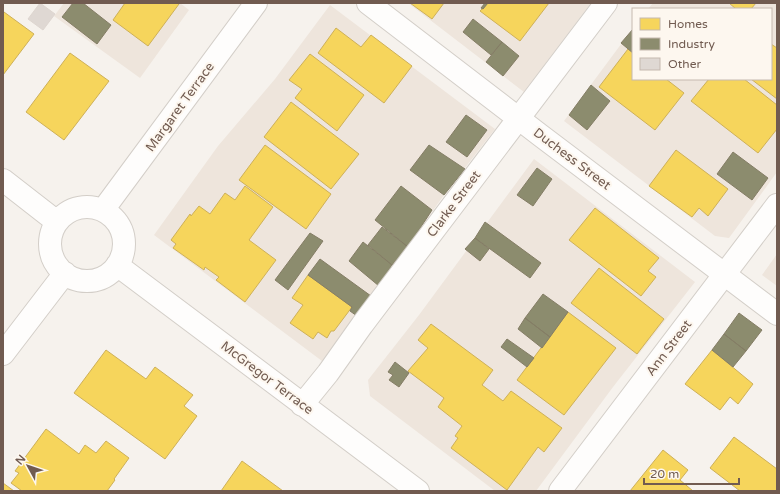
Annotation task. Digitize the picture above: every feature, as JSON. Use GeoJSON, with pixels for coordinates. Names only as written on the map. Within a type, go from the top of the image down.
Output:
{"type":"FeatureCollection","features":[{"type":"Feature","properties":{"kind":"street","name":"Margaret Terrace"},"geometry":{"type":"LineString","coordinates":[[103,210],[256,3]]}},
{"type":"Feature","properties":{"kind":"street","name":"Duchess Street"},"geometry":{"type":"LineString","coordinates":[[368,3],[777,314]]}},
{"type":"Feature","properties":{"kind":"street","name":"Clarke Street"},"geometry":{"type":"LineString","coordinates":[[302,405],[606,3]]}},
{"type":"Feature","properties":{"kind":"street"},"geometry":{"type":"LineString","coordinates":[[3,180],[57,222]]}},
{"type":"Feature","properties":{"kind":"street","name":"Ann Street"},"geometry":{"type":"LineString","coordinates":[[560,491],[777,205]]}},
{"type":"Feature","properties":{"kind":"street"},"geometry":{"type":"LineString","coordinates":[[91,207],[103,210],[114,218],[121,229],[124,241],[123,254],[117,265],[98,279],[76,279],[65,273],[57,265],[52,255],[50,244],[52,232],[57,222],[66,213],[78,208],[91,207]]}},
{"type":"Feature","properties":{"kind":"street","name":"McGregor Terrace"},"geometry":{"type":"LineString","coordinates":[[117,265],[418,491]]}},
{"type":"Feature","properties":{"kind":"street"},"geometry":{"type":"LineString","coordinates":[[3,354],[65,273]]}},
{"type":"Feature","properties":{"kind":"shaded area"},"geometry":{"type":"Polygon","coordinates":[[[64,3],[180,3],[189,10],[140,78],[54,16],[64,3]]]}},
{"type":"Feature","properties":{"kind":"shaded area"},"geometry":{"type":"Polygon","coordinates":[[[408,3],[591,3],[524,92],[408,3]]]}},
{"type":"Feature","properties":{"kind":"shaded area"},"geometry":{"type":"Polygon","coordinates":[[[653,3],[777,3],[777,172],[729,238],[715,236],[564,121],[632,29],[632,80],[772,80],[772,8],[649,8],[653,3]]]}},
{"type":"Feature","properties":{"kind":"shaded area"},"geometry":{"type":"Polygon","coordinates":[[[330,5],[495,129],[444,195],[379,286],[322,361],[154,235],[218,146],[275,79],[330,5]]]}},
{"type":"Feature","properties":{"kind":"shaded area"},"geometry":{"type":"Polygon","coordinates":[[[534,159],[695,282],[613,387],[536,491],[495,491],[370,396],[368,380],[419,315],[534,159]]]}},
{"type":"Feature","properties":{"kind":"shaded area"},"geometry":{"type":"Polygon","coordinates":[[[777,254],[777,286],[762,275],[777,254]]]}},
{"type":"Feature","properties":{"kind":"building: Homes"},"geometry":{"type":"Polygon","coordinates":[[[125,3],[179,4],[148,46],[113,20],[125,3]]]}},
{"type":"Feature","properties":{"kind":"building: Homes"},"geometry":{"type":"Polygon","coordinates":[[[410,3],[444,3],[432,19],[410,3]]]}},
{"type":"Feature","properties":{"kind":"building: Homes"},"geometry":{"type":"Polygon","coordinates":[[[488,3],[549,3],[520,41],[480,11],[488,3]]]}},
{"type":"Feature","properties":{"kind":"building: Homes"},"geometry":{"type":"Polygon","coordinates":[[[729,3],[756,3],[752,8],[735,8],[729,3]]]}},
{"type":"Feature","properties":{"kind":"building: Homes"},"geometry":{"type":"Polygon","coordinates":[[[4,12],[34,34],[3,75],[3,13],[4,12]]]}},
{"type":"Feature","properties":{"kind":"building: Homes"},"geometry":{"type":"Polygon","coordinates":[[[336,28],[361,47],[371,35],[412,66],[384,103],[318,53],[336,28]]]}},
{"type":"Feature","properties":{"kind":"building: Homes"},"geometry":{"type":"Polygon","coordinates":[[[772,45],[777,48],[777,99],[752,80],[772,80],[772,45]]]}},
{"type":"Feature","properties":{"kind":"building: Homes"},"geometry":{"type":"Polygon","coordinates":[[[628,49],[632,52],[632,80],[667,80],[684,93],[655,130],[599,87],[628,49]]]}},
{"type":"Feature","properties":{"kind":"building: Homes"},"geometry":{"type":"Polygon","coordinates":[[[70,53],[109,81],[64,140],[26,112],[70,53]]]}},
{"type":"Feature","properties":{"kind":"building: Homes"},"geometry":{"type":"Polygon","coordinates":[[[310,54],[364,95],[337,131],[295,98],[302,89],[289,80],[310,54]]]}},
{"type":"Feature","properties":{"kind":"building: Homes"},"geometry":{"type":"Polygon","coordinates":[[[708,80],[745,80],[777,105],[777,129],[758,153],[691,101],[708,80]]]}},
{"type":"Feature","properties":{"kind":"building: Homes"},"geometry":{"type":"Polygon","coordinates":[[[291,102],[359,154],[331,189],[264,137],[291,102]]]}},
{"type":"Feature","properties":{"kind":"building: Homes"},"geometry":{"type":"Polygon","coordinates":[[[265,145],[331,194],[306,229],[239,180],[265,145]]]}},
{"type":"Feature","properties":{"kind":"building: Homes"},"geometry":{"type":"Polygon","coordinates":[[[676,150],[728,189],[708,216],[699,208],[692,217],[649,186],[676,150]]]}},
{"type":"Feature","properties":{"kind":"building: Homes"},"geometry":{"type":"Polygon","coordinates":[[[245,186],[273,207],[249,240],[276,260],[245,302],[216,280],[219,277],[205,267],[204,270],[173,248],[176,244],[171,240],[190,214],[191,216],[199,206],[210,214],[225,193],[235,200],[245,186]]]}},
{"type":"Feature","properties":{"kind":"building: Homes"},"geometry":{"type":"Polygon","coordinates":[[[595,208],[659,258],[648,271],[656,277],[641,296],[569,240],[595,208]]]}},
{"type":"Feature","properties":{"kind":"building: Homes"},"geometry":{"type":"Polygon","coordinates":[[[599,268],[664,319],[637,354],[571,303],[599,268]]]}},
{"type":"Feature","properties":{"kind":"building: Homes"},"geometry":{"type":"Polygon","coordinates":[[[308,275],[352,307],[334,331],[331,331],[327,338],[318,332],[313,339],[290,323],[303,305],[292,298],[308,275]]]}},
{"type":"Feature","properties":{"kind":"building: Homes"},"geometry":{"type":"Polygon","coordinates":[[[568,312],[616,348],[564,415],[517,380],[568,312]]]}},
{"type":"Feature","properties":{"kind":"building: Homes"},"geometry":{"type":"Polygon","coordinates":[[[431,324],[493,370],[482,385],[503,401],[511,391],[562,428],[544,452],[538,447],[507,490],[451,448],[458,438],[455,436],[462,426],[438,407],[444,398],[408,371],[428,348],[418,340],[431,324]]]}},
{"type":"Feature","properties":{"kind":"building: Homes"},"geometry":{"type":"Polygon","coordinates":[[[106,350],[146,379],[155,367],[193,395],[184,406],[197,416],[165,459],[74,393],[106,350]]]}},
{"type":"Feature","properties":{"kind":"building: Homes"},"geometry":{"type":"Polygon","coordinates":[[[712,350],[753,384],[738,404],[730,397],[720,410],[685,384],[712,350]]]}},
{"type":"Feature","properties":{"kind":"building: Homes"},"geometry":{"type":"Polygon","coordinates":[[[46,429],[79,454],[85,445],[96,453],[106,441],[129,458],[107,491],[22,491],[11,483],[19,473],[15,471],[46,429]]]}},
{"type":"Feature","properties":{"kind":"building: Homes"},"geometry":{"type":"Polygon","coordinates":[[[734,437],[777,469],[777,491],[740,491],[710,468],[734,437]]]}},
{"type":"Feature","properties":{"kind":"building: Homes"},"geometry":{"type":"Polygon","coordinates":[[[663,450],[688,470],[680,480],[693,491],[630,491],[663,450]]]}},
{"type":"Feature","properties":{"kind":"building: Homes"},"geometry":{"type":"Polygon","coordinates":[[[242,461],[283,491],[221,491],[242,461]]]}},
{"type":"Feature","properties":{"kind":"building: Homes"},"geometry":{"type":"Polygon","coordinates":[[[3,483],[14,491],[3,491],[3,483]]]}},
{"type":"Feature","properties":{"kind":"building: Industry"},"geometry":{"type":"Polygon","coordinates":[[[73,3],[83,3],[111,25],[97,44],[62,17],[73,3]]]}},
{"type":"Feature","properties":{"kind":"building: Industry"},"geometry":{"type":"Polygon","coordinates":[[[485,3],[488,3],[483,9],[481,8],[485,3]]]}},
{"type":"Feature","properties":{"kind":"building: Industry"},"geometry":{"type":"Polygon","coordinates":[[[473,19],[502,42],[491,55],[463,32],[473,19]]]}},
{"type":"Feature","properties":{"kind":"building: Industry"},"geometry":{"type":"Polygon","coordinates":[[[632,30],[632,52],[621,43],[632,30]]]}},
{"type":"Feature","properties":{"kind":"building: Industry"},"geometry":{"type":"Polygon","coordinates":[[[502,42],[519,56],[503,76],[486,62],[502,42]]]}},
{"type":"Feature","properties":{"kind":"building: Industry"},"geometry":{"type":"Polygon","coordinates":[[[591,85],[610,101],[587,130],[569,115],[591,85]]]}},
{"type":"Feature","properties":{"kind":"building: Industry"},"geometry":{"type":"Polygon","coordinates":[[[466,115],[487,130],[467,157],[446,142],[466,115]]]}},
{"type":"Feature","properties":{"kind":"building: Industry"},"geometry":{"type":"Polygon","coordinates":[[[429,145],[465,169],[444,195],[410,170],[429,145]]]}},
{"type":"Feature","properties":{"kind":"building: Industry"},"geometry":{"type":"Polygon","coordinates":[[[733,152],[768,178],[752,200],[717,174],[733,152]]]}},
{"type":"Feature","properties":{"kind":"building: Industry"},"geometry":{"type":"Polygon","coordinates":[[[537,168],[552,179],[533,206],[517,195],[537,168]]]}},
{"type":"Feature","properties":{"kind":"building: Industry"},"geometry":{"type":"Polygon","coordinates":[[[401,186],[432,210],[408,247],[375,220],[401,186]]]}},
{"type":"Feature","properties":{"kind":"building: Industry"},"geometry":{"type":"Polygon","coordinates":[[[485,222],[541,263],[530,278],[475,238],[485,222]]]}},
{"type":"Feature","properties":{"kind":"building: Industry"},"geometry":{"type":"Polygon","coordinates":[[[382,227],[408,247],[392,265],[368,245],[382,227]]]}},
{"type":"Feature","properties":{"kind":"building: Industry"},"geometry":{"type":"Polygon","coordinates":[[[310,233],[323,241],[288,290],[275,280],[310,233]]]}},
{"type":"Feature","properties":{"kind":"building: Industry"},"geometry":{"type":"Polygon","coordinates":[[[475,238],[489,249],[480,261],[465,249],[475,238]]]}},
{"type":"Feature","properties":{"kind":"building: Industry"},"geometry":{"type":"Polygon","coordinates":[[[363,242],[392,265],[379,286],[349,261],[363,242]]]}},
{"type":"Feature","properties":{"kind":"building: Industry"},"geometry":{"type":"Polygon","coordinates":[[[320,259],[371,296],[357,316],[350,311],[352,307],[308,275],[320,259]]]}},
{"type":"Feature","properties":{"kind":"building: Industry"},"geometry":{"type":"Polygon","coordinates":[[[543,294],[568,312],[550,337],[525,318],[543,294]]]}},
{"type":"Feature","properties":{"kind":"building: Industry"},"geometry":{"type":"Polygon","coordinates":[[[739,313],[762,330],[746,351],[724,334],[739,313]]]}},
{"type":"Feature","properties":{"kind":"building: Industry"},"geometry":{"type":"Polygon","coordinates":[[[525,318],[550,337],[542,348],[518,329],[525,318]]]}},
{"type":"Feature","properties":{"kind":"building: Industry"},"geometry":{"type":"Polygon","coordinates":[[[724,334],[746,351],[733,367],[712,350],[724,334]]]}},
{"type":"Feature","properties":{"kind":"building: Industry"},"geometry":{"type":"Polygon","coordinates":[[[507,339],[534,358],[527,367],[501,347],[507,339]]]}},
{"type":"Feature","properties":{"kind":"building: Industry"},"geometry":{"type":"Polygon","coordinates":[[[395,362],[409,373],[399,387],[389,380],[393,375],[388,372],[395,362]]]}},
{"type":"Feature","properties":{"kind":"building: Other"},"geometry":{"type":"Polygon","coordinates":[[[40,3],[55,14],[43,30],[28,19],[40,3]]]}}]}
